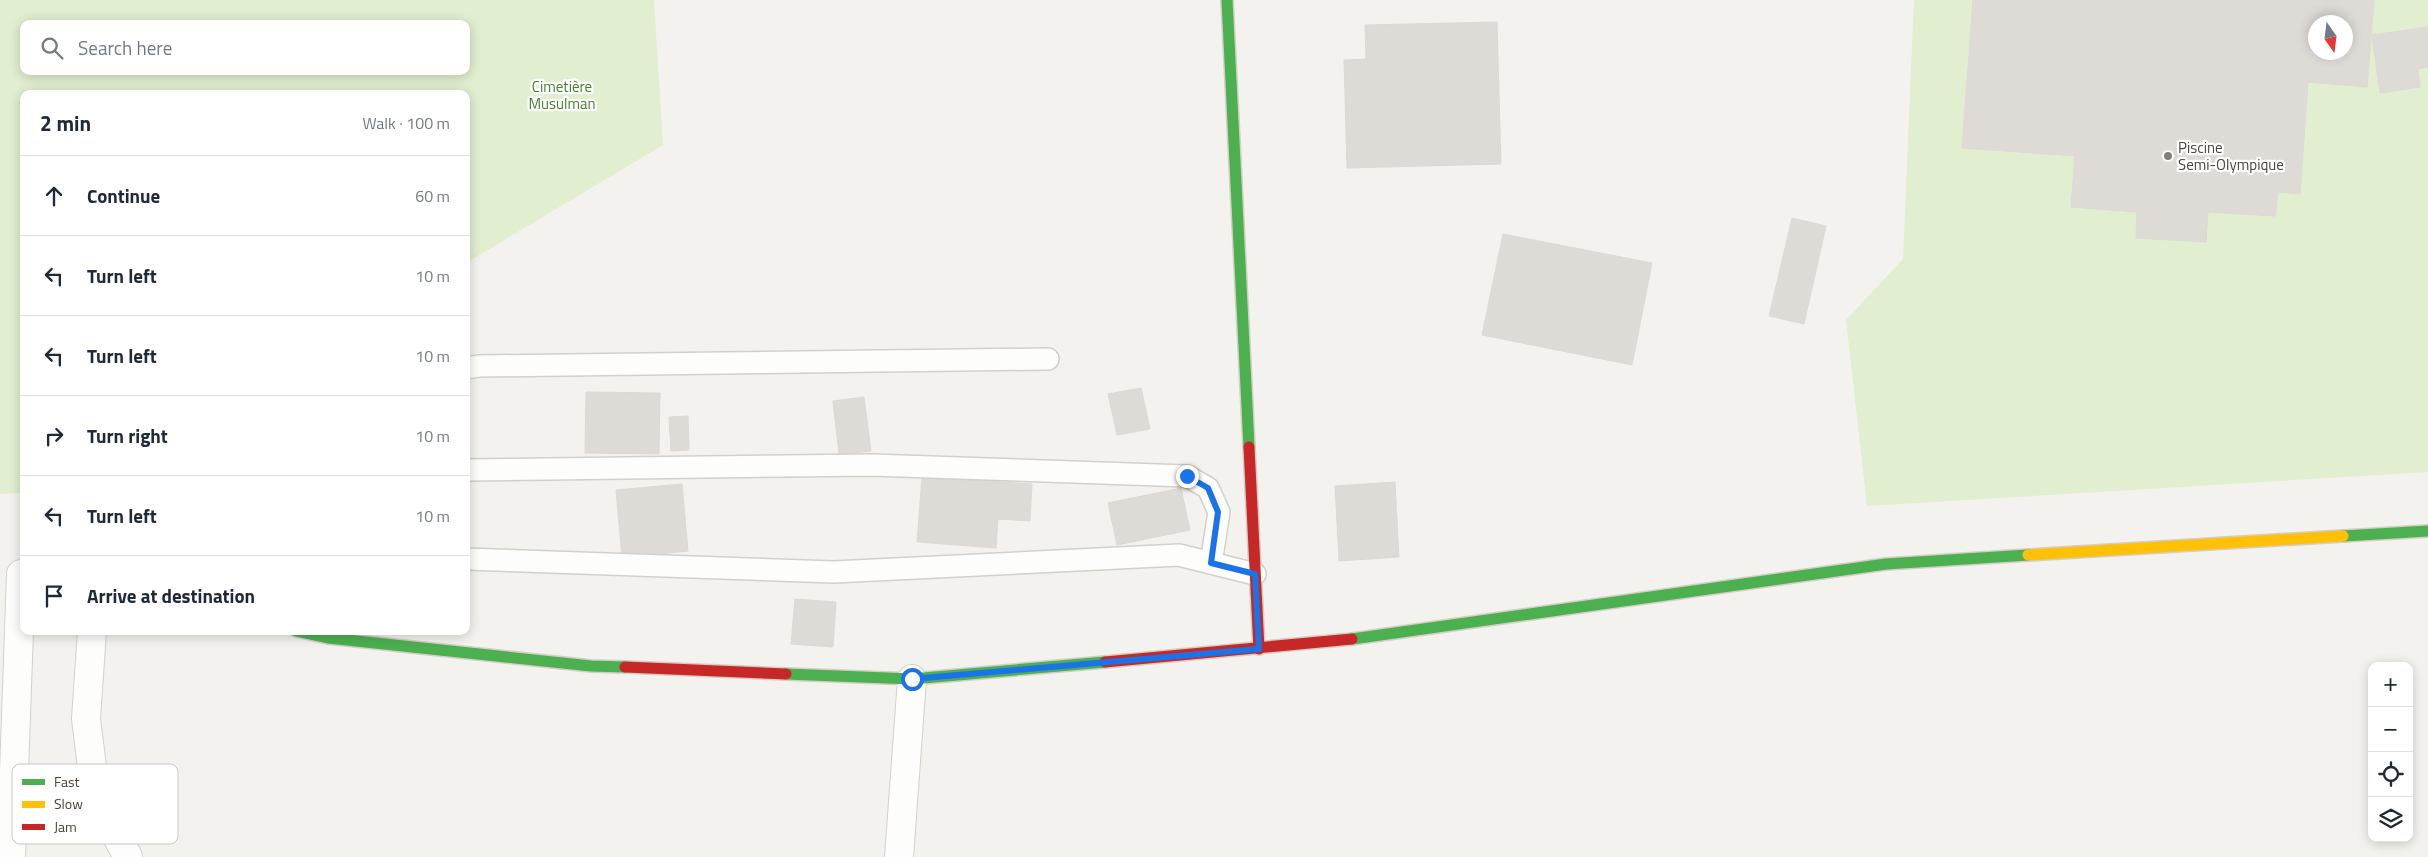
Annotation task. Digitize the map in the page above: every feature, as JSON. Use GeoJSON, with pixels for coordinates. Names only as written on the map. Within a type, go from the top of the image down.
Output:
{"type":"FeatureCollection","features":[{"type":"Feature","properties":{"kind":"street"},"geometry":{"type":"LineString","coordinates":[[1227,0],[1259,649]]}},
{"type":"Feature","properties":{"kind":"street"},"geometry":{"type":"LineString","coordinates":[[329,635],[591,666],[912,679],[1317,644],[1886,564],[2428,531]]}},
{"type":"Feature","properties":{"kind":"street"},"geometry":{"type":"LineString","coordinates":[[12,764],[15,574]]}},
{"type":"Feature","properties":{"kind":"street"},"geometry":{"type":"LineString","coordinates":[[92,635],[86,720],[92,764]]}},
{"type":"Feature","properties":{"kind":"street"},"geometry":{"type":"LineString","coordinates":[[899,857],[912,679]]}},
{"type":"Feature","properties":{"kind":"street"},"geometry":{"type":"LineString","coordinates":[[11,857],[12,786]]}},
{"type":"Feature","properties":{"kind":"street"},"geometry":{"type":"LineString","coordinates":[[121,844],[128,857]]}},
{"type":"Feature","properties":{"kind":"lane"},"geometry":{"type":"LineString","coordinates":[[470,367],[1048,359]]}},
{"type":"Feature","properties":{"kind":"lane"},"geometry":{"type":"LineString","coordinates":[[470,470],[872,465],[1187,476],[1208,488],[1218,512],[1211,563]]}},
{"type":"Feature","properties":{"kind":"lane"},"geometry":{"type":"LineString","coordinates":[[470,559],[834,572],[1179,555],[1255,574]]}},
{"type":"Feature","properties":{"kind":"green space","name":"Cimetière Musulman"},"geometry":{"type":"Polygon","coordinates":[[[0,0],[654,0],[663,145],[470,261],[470,90],[20,90],[20,493],[0,494],[0,0]]]}},
{"type":"Feature","properties":{"kind":"green space","name":"Piscine Semi-Olympique"},"geometry":{"type":"Polygon","coordinates":[[[1914,0],[2428,0],[2428,472],[1867,506],[1846,320],[1903,259],[1914,0]]]}},
{"type":"Feature","properties":{"kind":"building"},"geometry":{"type":"Polygon","coordinates":[[[1973,0],[2374,0],[2367,87],[2308,82],[2300,194],[2278,192],[2275,216],[2208,212],[2206,242],[2136,238],[2137,212],[2071,207],[2075,156],[1962,148],[1973,0]]]}},
{"type":"Feature","properties":{"kind":"building"},"geometry":{"type":"Polygon","coordinates":[[[1497,22],[1501,164],[1347,168],[1344,60],[1366,59],[1365,25],[1497,22]]]}},
{"type":"Feature","properties":{"kind":"building"},"geometry":{"type":"Polygon","coordinates":[[[2428,27],[2428,67],[2418,69],[2420,87],[2380,93],[2372,35],[2428,27]]]}},
{"type":"Feature","properties":{"kind":"building"},"geometry":{"type":"Polygon","coordinates":[[[1792,218],[1826,226],[1804,324],[1769,316],[1792,218]]]}},
{"type":"Feature","properties":{"kind":"building"},"geometry":{"type":"Polygon","coordinates":[[[1503,234],[1652,263],[1632,365],[1482,335],[1503,234]]]}},
{"type":"Feature","properties":{"kind":"building"},"geometry":{"type":"Polygon","coordinates":[[[1141,388],[1150,429],[1117,435],[1108,394],[1141,388]]]}},
{"type":"Feature","properties":{"kind":"building"},"geometry":{"type":"Polygon","coordinates":[[[586,392],[660,393],[659,454],[585,453],[586,392]]]}},
{"type":"Feature","properties":{"kind":"building"},"geometry":{"type":"Polygon","coordinates":[[[864,397],[871,451],[839,454],[833,401],[864,397]]]}},
{"type":"Feature","properties":{"kind":"building"},"geometry":{"type":"Polygon","coordinates":[[[688,416],[689,450],[671,451],[669,417],[688,416]]]}},
{"type":"Feature","properties":{"kind":"building"},"geometry":{"type":"Polygon","coordinates":[[[922,477],[1032,484],[1030,521],[998,519],[996,548],[917,542],[922,477]]]}},
{"type":"Feature","properties":{"kind":"building"},"geometry":{"type":"Polygon","coordinates":[[[1395,482],[1399,557],[1339,561],[1335,486],[1395,482]]]}},
{"type":"Feature","properties":{"kind":"building"},"geometry":{"type":"Polygon","coordinates":[[[682,484],[688,551],[622,558],[616,490],[682,484]]]}},
{"type":"Feature","properties":{"kind":"building"},"geometry":{"type":"Polygon","coordinates":[[[1181,488],[1190,530],[1117,545],[1108,503],[1181,488]]]}},
{"type":"Feature","properties":{"kind":"building"},"geometry":{"type":"Polygon","coordinates":[[[795,599],[836,602],[833,647],[791,644],[795,599]]]}},
{"type":"Feature","properties":{"kind":"traffic: fast"},"geometry":{"type":"LineString","coordinates":[[1227,0],[1249,447]]}},
{"type":"Feature","properties":{"kind":"traffic: fast"},"geometry":{"type":"LineString","coordinates":[[2343,536],[2428,531]]}},
{"type":"Feature","properties":{"kind":"traffic: fast"},"geometry":{"type":"LineString","coordinates":[[1352,639],[1886,564],[2028,555]]}},
{"type":"Feature","properties":{"kind":"traffic: fast"},"geometry":{"type":"LineString","coordinates":[[314,635],[591,666],[625,667]]}},
{"type":"Feature","properties":{"kind":"traffic: fast"},"geometry":{"type":"LineString","coordinates":[[786,674],[912,679],[1105,662]]}},
{"type":"Feature","properties":{"kind":"traffic: slow"},"geometry":{"type":"LineString","coordinates":[[2028,555],[2343,536]]}},
{"type":"Feature","properties":{"kind":"traffic: jam"},"geometry":{"type":"LineString","coordinates":[[1249,447],[1259,649]]}},
{"type":"Feature","properties":{"kind":"traffic: jam"},"geometry":{"type":"LineString","coordinates":[[1105,662],[1352,639]]}},
{"type":"Feature","properties":{"kind":"traffic: jam"},"geometry":{"type":"LineString","coordinates":[[625,667],[786,674]]}},
{"type":"Feature","properties":{"kind":"place","name":"Piscine Semi-Olympique"},"geometry":{"type":"Point","coordinates":[2168,156]}},
{"type":"Feature","properties":{"kind":"route"},"geometry":{"type":"LineString","coordinates":[[912,679],[1259,649],[1255,574],[1211,563],[1218,512],[1208,488],[1187,476]]}}]}
